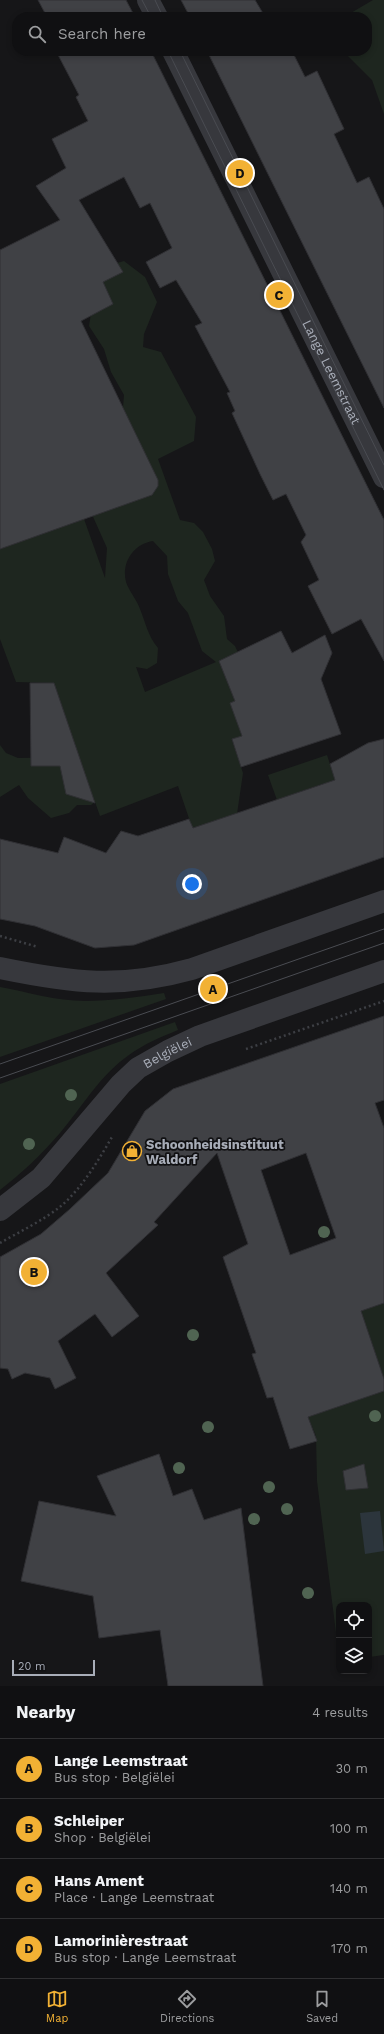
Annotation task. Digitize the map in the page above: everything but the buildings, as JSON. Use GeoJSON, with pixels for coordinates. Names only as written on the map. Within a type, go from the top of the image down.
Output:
{"type":"FeatureCollection","features":[{"type":"Feature","properties":{"kind":"street"},"geometry":{"type":"LineString","coordinates":[[148,0],[154,12]]}},
{"type":"Feature","properties":{"kind":"street","name":"Lange Leemstraat"},"geometry":{"type":"LineString","coordinates":[[176,56],[384,477]]}},
{"type":"Feature","properties":{"kind":"street"},"geometry":{"type":"LineString","coordinates":[[0,968],[63,980],[98,983],[132,982],[160,978],[192,969],[384,901]]}},
{"type":"Feature","properties":{"kind":"street","name":"Belgiëlei"},"geometry":{"type":"LineString","coordinates":[[0,1210],[41,1178],[120,1084],[138,1068],[168,1050],[200,1036],[384,971]]}},
{"type":"Feature","properties":{"kind":"path"},"geometry":{"type":"LineString","coordinates":[[0,936],[41,948]]}},
{"type":"Feature","properties":{"kind":"path"},"geometry":{"type":"LineString","coordinates":[[245,1049],[384,1002]]}},
{"type":"Feature","properties":{"kind":"shaded area"},"geometry":{"type":"Polygon","coordinates":[[[373,0],[384,0],[384,114],[372,80],[348,56],[372,56],[372,12],[353,12],[373,0]]]}},
{"type":"Feature","properties":{"kind":"shaded area"},"geometry":{"type":"Polygon","coordinates":[[[124,261],[145,277],[157,302],[144,334],[143,347],[161,352],[196,417],[194,441],[158,459],[180,520],[194,523],[203,532],[212,549],[215,561],[204,580],[210,596],[224,616],[227,639],[235,646],[241,659],[221,665],[235,701],[231,703],[242,737],[232,740],[243,773],[237,814],[194,833],[178,786],[100,816],[95,802],[91,805],[77,805],[69,813],[51,818],[28,798],[19,785],[0,797],[0,745],[6,753],[18,758],[79,757],[54,683],[16,682],[0,639],[0,549],[84,519],[105,578],[107,548],[90,510],[122,420],[124,395],[111,372],[104,349],[89,326],[94,294],[110,265],[124,261]],[[153,541],[146,543],[130,555],[125,568],[127,585],[139,606],[149,634],[158,648],[157,663],[147,669],[136,667],[145,692],[216,662],[202,651],[188,613],[178,601],[168,574],[167,556],[153,541]]]}},
{"type":"Feature","properties":{"kind":"shaded area"},"geometry":{"type":"Polygon","coordinates":[[[327,755],[336,783],[322,784],[277,800],[268,775],[327,755]]]}},
{"type":"Feature","properties":{"kind":"shaded area"},"geometry":{"type":"Polygon","coordinates":[[[0,987],[74,1001],[115,1000],[164,993],[166,999],[0,1057],[0,987]]]}},
{"type":"Feature","properties":{"kind":"shaded area"},"geometry":{"type":"Polygon","coordinates":[[[175,1022],[178,1030],[141,1047],[109,1072],[53,1141],[16,1177],[0,1190],[0,1084],[175,1022]]]}},
{"type":"Feature","properties":{"kind":"shaded area"},"geometry":{"type":"Polygon","coordinates":[[[384,1303],[384,1379],[361,1311],[384,1303]]]}},
{"type":"Feature","properties":{"kind":"shaded area"},"geometry":{"type":"Polygon","coordinates":[[[384,1391],[384,1655],[372,1657],[372,1602],[336,1602],[336,1633],[317,1481],[316,1436],[308,1417],[384,1391]]]}},
{"type":"Feature","properties":{"kind":"shaded area"},"geometry":{"type":"Polygon","coordinates":[[[380,1511],[384,1551],[365,1554],[360,1513],[380,1511]]]}},
{"type":"Feature","properties":{"kind":"tram line"},"geometry":{"type":"LineString","coordinates":[[142,0],[148,12]]}},
{"type":"Feature","properties":{"kind":"tram line"},"geometry":{"type":"LineString","coordinates":[[155,0],[161,12]]}},
{"type":"Feature","properties":{"kind":"tram line"},"geometry":{"type":"LineString","coordinates":[[170,56],[384,490]]}},
{"type":"Feature","properties":{"kind":"tram line"},"geometry":{"type":"LineString","coordinates":[[182,56],[384,465]]}},
{"type":"Feature","properties":{"kind":"tram line"},"geometry":{"type":"LineString","coordinates":[[0,1064],[384,929]]}},
{"type":"Feature","properties":{"kind":"tram line"},"geometry":{"type":"LineString","coordinates":[[0,1078],[384,943]]}},
{"type":"Feature","properties":{"kind":"place","name":"Lamorinièrestraat"},"geometry":{"type":"Point","coordinates":[240,173]}},
{"type":"Feature","properties":{"kind":"place","name":"Hans Ament"},"geometry":{"type":"Point","coordinates":[279,295]}},
{"type":"Feature","properties":{"kind":"place","name":"Lange Leemstraat"},"geometry":{"type":"Point","coordinates":[213,989]}},
{"type":"Feature","properties":{"kind":"place","name":"Schoonheidsinstituut Waldorf"},"geometry":{"type":"Point","coordinates":[132,1151]}},
{"type":"Feature","properties":{"kind":"place","name":"Schleiper"},"geometry":{"type":"Point","coordinates":[34,1272]}}]}
